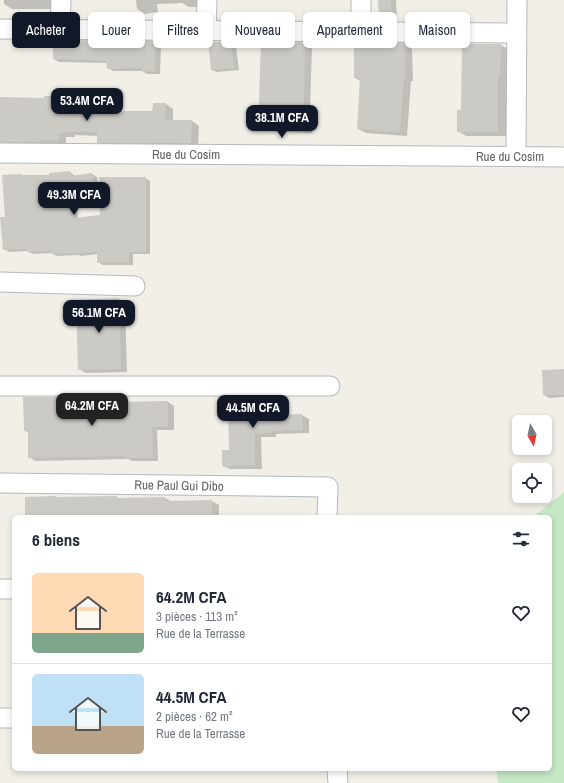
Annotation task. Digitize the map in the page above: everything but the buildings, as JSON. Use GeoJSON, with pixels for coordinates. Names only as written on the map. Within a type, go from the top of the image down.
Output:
{"type":"FeatureCollection","features":[{"type":"Feature","properties":{"kind":"street"},"geometry":{"type":"LineString","coordinates":[[61,0],[61,12]]}},
{"type":"Feature","properties":{"kind":"street"},"geometry":{"type":"LineString","coordinates":[[207,0],[207,12]]}},
{"type":"Feature","properties":{"kind":"street"},"geometry":{"type":"LineString","coordinates":[[361,0],[361,12]]}},
{"type":"Feature","properties":{"kind":"street"},"geometry":{"type":"LineString","coordinates":[[516,156],[517,0]]}},
{"type":"Feature","properties":{"kind":"street"},"geometry":{"type":"LineString","coordinates":[[0,29],[12,29]]}},
{"type":"Feature","properties":{"kind":"street"},"geometry":{"type":"LineString","coordinates":[[80,30],[153,31]]}},
{"type":"Feature","properties":{"kind":"street"},"geometry":{"type":"LineString","coordinates":[[213,31],[303,32]]}},
{"type":"Feature","properties":{"kind":"street"},"geometry":{"type":"LineString","coordinates":[[397,32],[517,34]]}},
{"type":"Feature","properties":{"kind":"street","name":"Rue du Cosim"},"geometry":{"type":"LineString","coordinates":[[0,153],[564,157]]}},
{"type":"Feature","properties":{"kind":"street"},"geometry":{"type":"LineString","coordinates":[[0,282],[135,286]]}},
{"type":"Feature","properties":{"kind":"street"},"geometry":{"type":"LineString","coordinates":[[0,386],[330,386]]}},
{"type":"Feature","properties":{"kind":"street","name":"Rue Paul Gui Dibo"},"geometry":{"type":"LineString","coordinates":[[0,483],[328,487],[328,515]]}},
{"type":"Feature","properties":{"kind":"street"},"geometry":{"type":"LineString","coordinates":[[0,588],[12,589]]}},
{"type":"Feature","properties":{"kind":"street"},"geometry":{"type":"LineString","coordinates":[[0,718],[12,718]]}},
{"type":"Feature","properties":{"kind":"street"},"geometry":{"type":"LineString","coordinates":[[337,771],[338,783]]}},
{"type":"Feature","properties":{"kind":"green space"},"geometry":{"type":"Polygon","coordinates":[[[564,492],[564,783],[498,783],[496,771],[552,771],[552,515],[535,515],[564,492]]]}}]}
